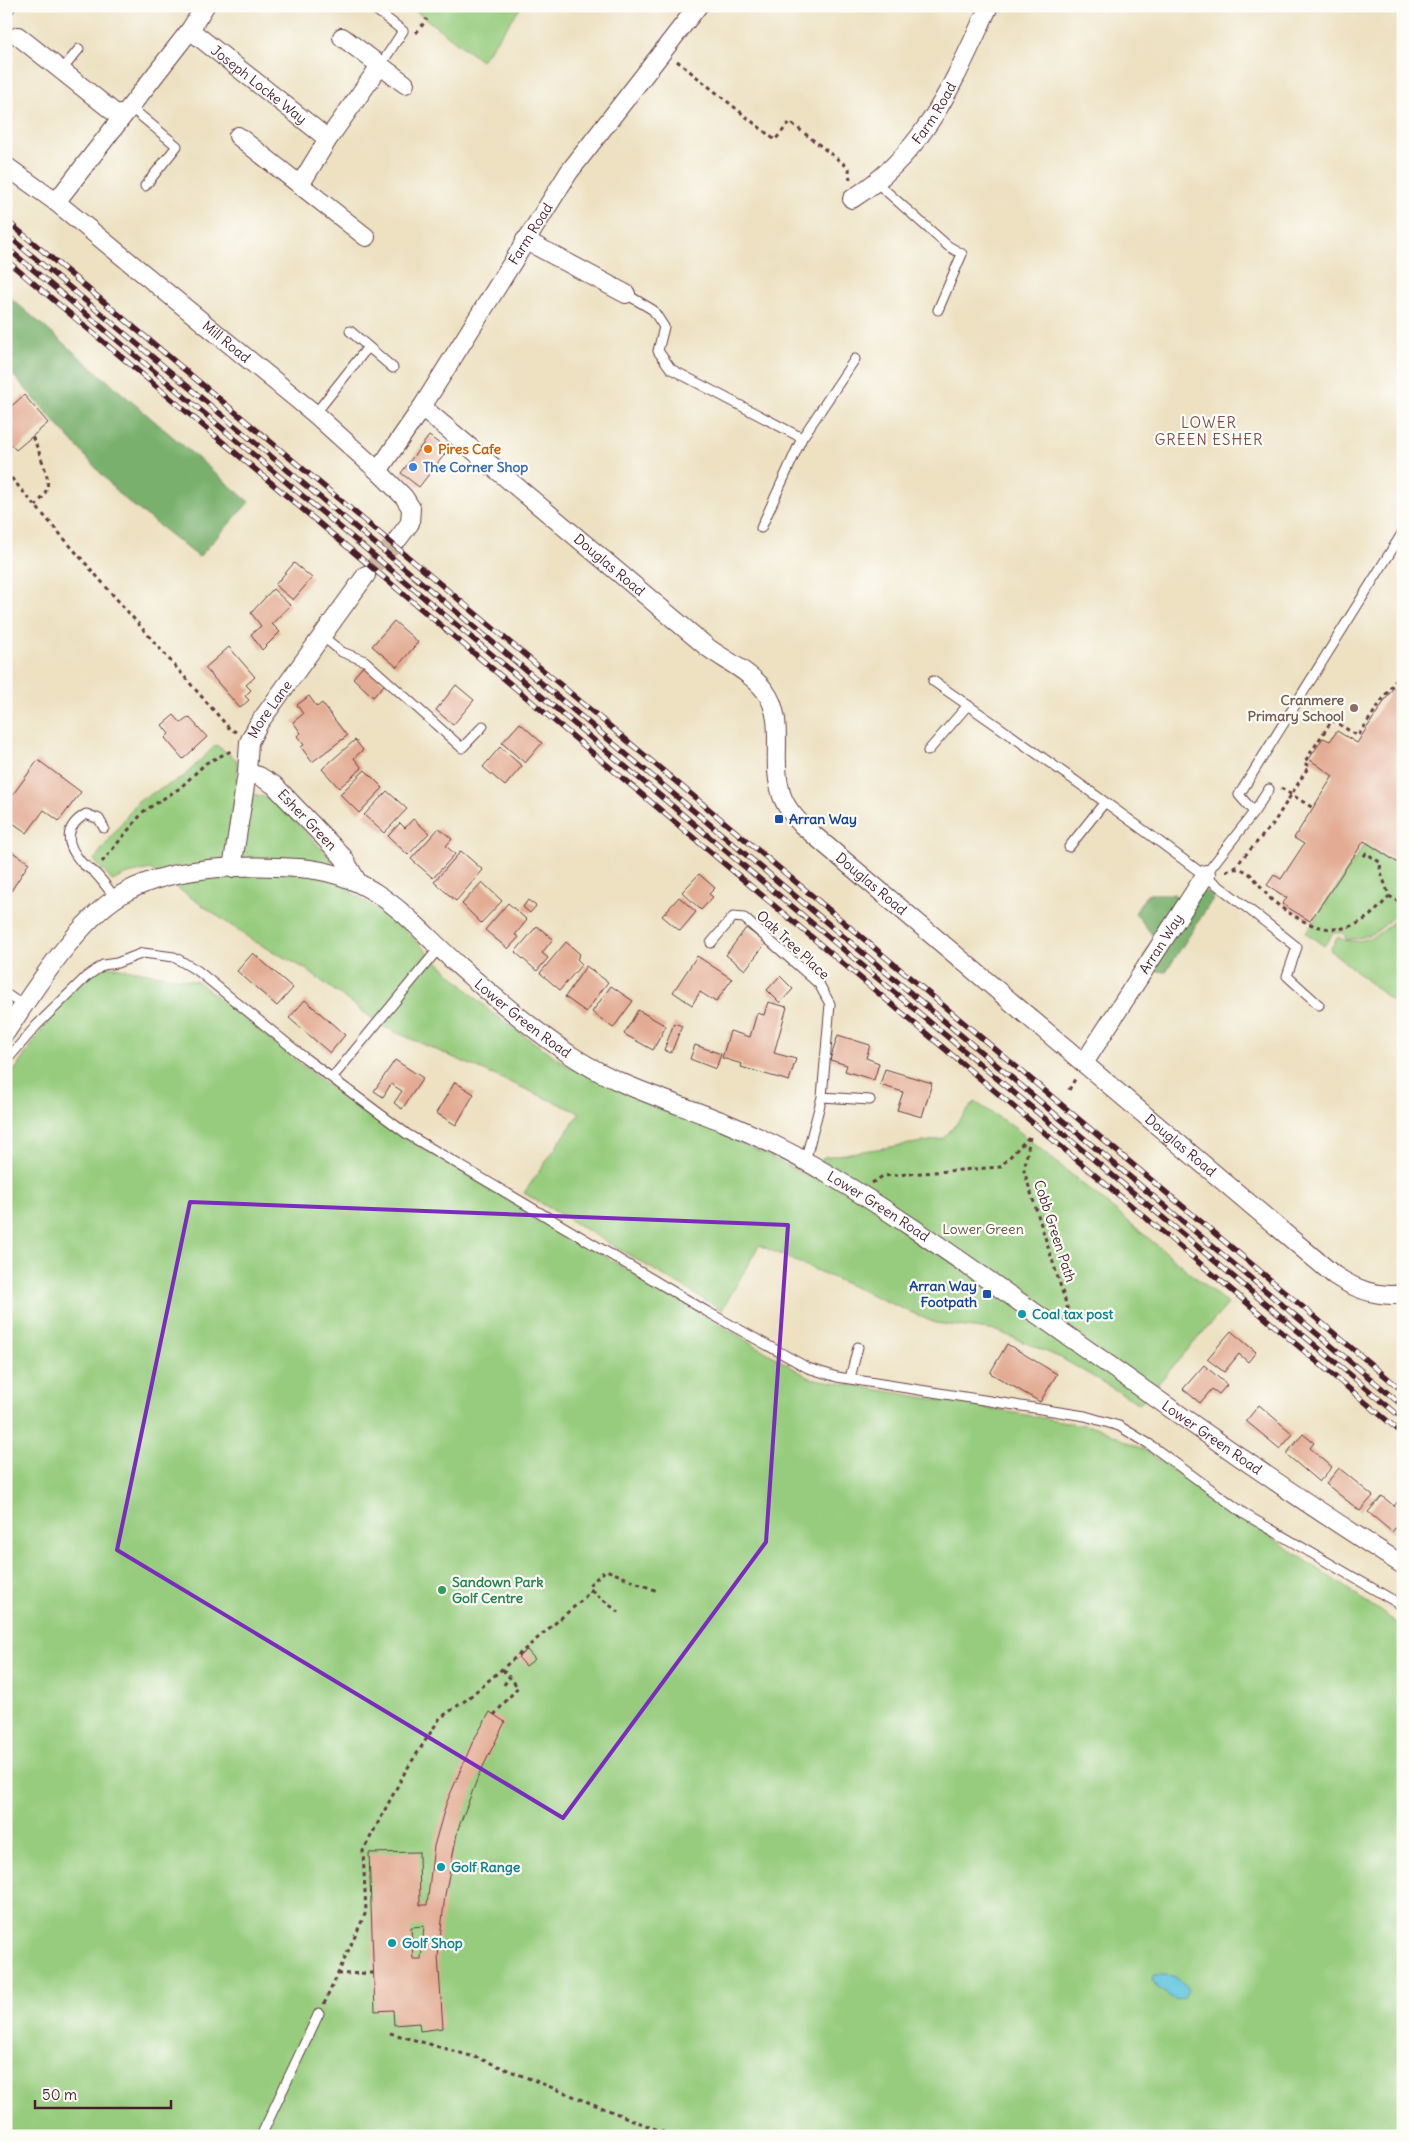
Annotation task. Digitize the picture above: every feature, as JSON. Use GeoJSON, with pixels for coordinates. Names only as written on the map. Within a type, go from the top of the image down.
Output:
{"type":"FeatureCollection","features":[{"type":"Feature","properties":{"kind":"street"},"geometry":{"type":"LineString","coordinates":[[56,202],[124,112],[190,30],[205,6]]}},
{"type":"Feature","properties":{"kind":"street","name":"Farm Road"},"geometry":{"type":"LineString","coordinates":[[378,471],[422,407],[569,172],[698,6]]}},
{"type":"Feature","properties":{"kind":"street","name":"Farm Road"},"geometry":{"type":"LineString","coordinates":[[852,199],[877,183],[927,128],[944,102],[989,6]]}},
{"type":"Feature","properties":{"kind":"street","name":"Joseph Locke Way"},"geometry":{"type":"LineString","coordinates":[[190,30],[328,139]]}},
{"type":"Feature","properties":{"kind":"street"},"geometry":{"type":"LineString","coordinates":[[18,36],[61,71],[124,112]]}},
{"type":"Feature","properties":{"kind":"street"},"geometry":{"type":"LineString","coordinates":[[342,37],[404,84]]}},
{"type":"Feature","properties":{"kind":"street"},"geometry":{"type":"LineString","coordinates":[[300,185],[328,139],[380,66]]}},
{"type":"Feature","properties":{"kind":"street"},"geometry":{"type":"LineString","coordinates":[[238,136],[366,237]]}},
{"type":"Feature","properties":{"kind":"street","name":"Mill Road"},"geometry":{"type":"LineString","coordinates":[[6,166],[56,202],[315,414],[378,471],[404,497],[411,508],[410,523],[398,539]]}},
{"type":"Feature","properties":{"kind":"street"},"geometry":{"type":"LineString","coordinates":[[526,240],[626,294]]}},
{"type":"Feature","properties":{"kind":"street","name":"Douglas Road"},"geometry":{"type":"LineString","coordinates":[[422,407],[707,647],[750,676],[766,692],[774,709],[776,770],[780,790],[787,808],[802,825],[1334,1275],[1351,1286],[1370,1293],[1392,1296],[1403,1294]]}},
{"type":"Feature","properties":{"kind":"street","name":"More Lane"},"geometry":{"type":"LineString","coordinates":[[232,868],[249,742],[259,723],[366,575]]}},
{"type":"Feature","properties":{"kind":"street","name":"Esher Green"},"geometry":{"type":"LineString","coordinates":[[246,773],[259,776],[274,785],[343,857],[357,880]]}},
{"type":"Feature","properties":{"kind":"street"},"geometry":{"type":"LineString","coordinates":[[6,1032],[71,943],[96,914],[115,898],[147,882],[187,872],[232,868],[303,868],[357,880],[376,891],[400,910],[439,948]]}},
{"type":"Feature","properties":{"kind":"street","name":"Arran Way"},"geometry":{"type":"LineString","coordinates":[[1084,1064],[1210,878]]}},
{"type":"Feature","properties":{"kind":"street","name":"Lower Green Road"},"geometry":{"type":"LineString","coordinates":[[439,948],[503,1005],[588,1065],[628,1086],[729,1124],[805,1161],[858,1192],[1403,1565]]}},
{"type":"Feature","properties":{"kind":"lane"},"geometry":{"type":"LineString","coordinates":[[6,14],[11,6]]}},
{"type":"Feature","properties":{"kind":"lane"},"geometry":{"type":"LineString","coordinates":[[375,9],[403,30],[380,66]]}},
{"type":"Feature","properties":{"kind":"lane"},"geometry":{"type":"LineString","coordinates":[[61,71],[79,49]]}},
{"type":"Feature","properties":{"kind":"lane"},"geometry":{"type":"LineString","coordinates":[[124,112],[177,146],[145,186]]}},
{"type":"Feature","properties":{"kind":"lane"},"geometry":{"type":"LineString","coordinates":[[877,183],[948,246],[962,254],[938,310]]}},
{"type":"Feature","properties":{"kind":"lane"},"geometry":{"type":"LineString","coordinates":[[626,294],[653,310],[664,327],[658,351],[671,369],[802,438]]}},
{"type":"Feature","properties":{"kind":"lane"},"geometry":{"type":"LineString","coordinates":[[350,331],[394,368]]}},
{"type":"Feature","properties":{"kind":"lane"},"geometry":{"type":"LineString","coordinates":[[315,414],[368,347]]}},
{"type":"Feature","properties":{"kind":"lane"},"geometry":{"type":"LineString","coordinates":[[761,528],[802,438],[855,359]]}},
{"type":"Feature","properties":{"kind":"lane"},"geometry":{"type":"LineString","coordinates":[[1254,812],[1239,795],[1403,532]]}},
{"type":"Feature","properties":{"kind":"lane"},"geometry":{"type":"LineString","coordinates":[[322,636],[342,652],[365,661],[462,748],[483,726]]}},
{"type":"Feature","properties":{"kind":"lane"},"geometry":{"type":"LineString","coordinates":[[933,681],[1089,788],[1105,802],[1210,878],[1297,947],[1287,976],[1319,1005]]}},
{"type":"Feature","properties":{"kind":"lane"},"geometry":{"type":"LineString","coordinates":[[928,752],[968,705]]}},
{"type":"Feature","properties":{"kind":"lane"},"geometry":{"type":"LineString","coordinates":[[1210,878],[1271,786]]}},
{"type":"Feature","properties":{"kind":"lane"},"geometry":{"type":"LineString","coordinates":[[1069,846],[1105,802]]}},
{"type":"Feature","properties":{"kind":"lane"},"geometry":{"type":"LineString","coordinates":[[104,828],[99,819],[86,814],[75,821],[68,835],[71,847],[82,863],[95,873],[115,898]]}},
{"type":"Feature","properties":{"kind":"lane","name":"Oak Tree Place"},"geometry":{"type":"LineString","coordinates":[[711,943],[733,917],[744,918],[819,984],[830,1004],[822,1097],[805,1161]]}},
{"type":"Feature","properties":{"kind":"lane"},"geometry":{"type":"LineString","coordinates":[[332,1078],[439,948]]}},
{"type":"Feature","properties":{"kind":"lane"},"geometry":{"type":"LineString","coordinates":[[6,1061],[36,1026],[86,977],[103,966],[143,953],[174,957],[198,971],[332,1078],[415,1138],[706,1311],[808,1368],[850,1378],[1085,1416],[1119,1426],[1149,1444],[1246,1515],[1403,1606]]}},
{"type":"Feature","properties":{"kind":"lane"},"geometry":{"type":"LineString","coordinates":[[6,994],[24,1006]]}},
{"type":"Feature","properties":{"kind":"lane"},"geometry":{"type":"LineString","coordinates":[[822,1097],[870,1100]]}},
{"type":"Feature","properties":{"kind":"lane"},"geometry":{"type":"LineString","coordinates":[[850,1378],[858,1347]]}},
{"type":"Feature","properties":{"kind":"lane"},"geometry":{"type":"LineString","coordinates":[[260,2136],[320,2013]]}},
{"type":"Feature","properties":{"kind":"path"},"geometry":{"type":"LineString","coordinates":[[663,50],[775,140],[790,122],[805,133],[849,168],[852,199]]}},
{"type":"Feature","properties":{"kind":"path"},"geometry":{"type":"LineString","coordinates":[[32,437],[38,447],[49,478],[45,494],[36,506]]}},
{"type":"Feature","properties":{"kind":"path"},"geometry":{"type":"LineString","coordinates":[[6,472],[229,728],[249,742],[206,763],[180,788],[144,811],[106,856],[95,873]]}},
{"type":"Feature","properties":{"kind":"path"},"geometry":{"type":"LineString","coordinates":[[1210,878],[1234,868],[1273,824],[1309,766],[1304,763],[1332,720],[1358,736],[1403,669]]}},
{"type":"Feature","properties":{"kind":"path"},"geometry":{"type":"LineString","coordinates":[[1271,786],[1313,808]]}},
{"type":"Feature","properties":{"kind":"path"},"geometry":{"type":"LineString","coordinates":[[1363,858],[1366,853],[1382,863],[1380,869],[1389,896],[1403,904]]}},
{"type":"Feature","properties":{"kind":"path"},"geometry":{"type":"LineString","coordinates":[[1234,868],[1242,869],[1256,878],[1273,900],[1317,927],[1348,928],[1363,922],[1376,913],[1389,896]]}},
{"type":"Feature","properties":{"kind":"path","name":"Cobb Green Path"},"geometry":{"type":"LineString","coordinates":[[858,1192],[882,1176],[1000,1167],[1030,1137],[1024,1171],[1070,1313],[1075,1341]]}},
{"type":"Feature","properties":{"kind":"path"},"geometry":{"type":"LineString","coordinates":[[622,1615],[591,1590],[589,1585],[606,1570],[657,1591]]}},
{"type":"Feature","properties":{"kind":"path"},"geometry":{"type":"LineString","coordinates":[[320,2013],[366,1912],[363,1851],[384,1808],[440,1718],[466,1700],[591,1590]]}},
{"type":"Feature","properties":{"kind":"path"},"geometry":{"type":"LineString","coordinates":[[494,1714],[518,1688],[502,1669]]}},
{"type":"Feature","properties":{"kind":"path"},"geometry":{"type":"LineString","coordinates":[[504,1685],[510,1678]]}},
{"type":"Feature","properties":{"kind":"path"},"geometry":{"type":"LineString","coordinates":[[337,1974],[373,1973]]}},
{"type":"Feature","properties":{"kind":"path"},"geometry":{"type":"LineString","coordinates":[[390,2033],[478,2058],[673,2136]]}},
{"type":"Feature","properties":{"kind":"highlighted area"},"geometry":{"type":"Polygon","coordinates":[[[190,1202],[788,1225],[766,1542],[563,1818],[117,1550],[190,1202]]]}},
{"type":"Feature","properties":{"kind":"green space"},"geometry":{"type":"Polygon","coordinates":[[[409,6],[522,6],[481,61],[409,6]]]}},
{"type":"Feature","properties":{"kind":"green space"},"geometry":{"type":"Polygon","coordinates":[[[6,294],[249,502],[199,557],[121,496],[6,367],[6,294]]]}},
{"type":"Feature","properties":{"kind":"green space","name":"Lower Green"},"geometry":{"type":"Polygon","coordinates":[[[216,745],[237,760],[237,785],[253,794],[275,800],[330,858],[351,892],[394,920],[492,1013],[568,1066],[768,1155],[808,1177],[824,1157],[943,1139],[975,1102],[1015,1128],[1228,1304],[1140,1404],[1061,1358],[997,1331],[935,1323],[759,1245],[722,1310],[524,1193],[580,1113],[384,1027],[304,968],[252,940],[150,869],[128,874],[112,881],[94,860],[138,801],[183,777],[216,745]]]}},
{"type":"Feature","properties":{"kind":"green space"},"geometry":{"type":"Polygon","coordinates":[[[1365,844],[1403,869],[1403,909],[1373,933],[1347,940],[1343,933],[1333,933],[1324,946],[1306,933],[1365,844]]]}},
{"type":"Feature","properties":{"kind":"green space"},"geometry":{"type":"Polygon","coordinates":[[[1203,889],[1214,897],[1166,972],[1156,971],[1143,958],[1154,937],[1135,913],[1147,894],[1174,894],[1179,899],[1203,889]]]}},
{"type":"Feature","properties":{"kind":"green space"},"geometry":{"type":"Polygon","coordinates":[[[1403,913],[1403,1010],[1330,950],[1338,937],[1350,941],[1368,939],[1384,930],[1403,913]]]}},
{"type":"Feature","properties":{"kind":"green space","name":"Sandown Park Golf Centre"},"geometry":{"type":"Polygon","coordinates":[[[103,965],[198,982],[360,1111],[810,1378],[1096,1427],[1143,1449],[1403,1627],[1403,2136],[6,2136],[6,1083],[69,990],[103,965]]]}},
{"type":"Feature","properties":{"kind":"water"},"geometry":{"type":"Polygon","coordinates":[[[1153,1975],[1174,1976],[1181,1981],[1188,1990],[1184,1999],[1177,2001],[1159,1989],[1152,1981],[1153,1975]]]}},
{"type":"Feature","properties":{"kind":"building"},"geometry":{"type":"Polygon","coordinates":[[[24,395],[48,423],[16,450],[6,439],[6,411],[24,395]]]}},
{"type":"Feature","properties":{"kind":"building"},"geometry":{"type":"Polygon","coordinates":[[[429,436],[448,450],[419,487],[401,473],[429,436]]]}},
{"type":"Feature","properties":{"kind":"building"},"geometry":{"type":"Polygon","coordinates":[[[294,563],[312,578],[293,600],[275,585],[294,563]]]}},
{"type":"Feature","properties":{"kind":"building"},"geometry":{"type":"Polygon","coordinates":[[[273,589],[290,605],[272,624],[280,632],[262,650],[251,634],[261,626],[251,613],[273,589]]]}},
{"type":"Feature","properties":{"kind":"building"},"geometry":{"type":"Polygon","coordinates":[[[394,621],[418,642],[397,667],[372,646],[394,621]]]}},
{"type":"Feature","properties":{"kind":"building"},"geometry":{"type":"Polygon","coordinates":[[[229,647],[255,677],[246,685],[251,690],[245,696],[249,700],[240,708],[205,668],[229,647]]]}},
{"type":"Feature","properties":{"kind":"building"},"geometry":{"type":"Polygon","coordinates":[[[365,664],[385,684],[373,697],[353,678],[365,664]]]}},
{"type":"Feature","properties":{"kind":"building"},"geometry":{"type":"Polygon","coordinates":[[[456,685],[474,700],[453,725],[436,710],[456,685]]]}},
{"type":"Feature","properties":{"kind":"building","name":"Cranmere Primary School"},"geometry":{"type":"Polygon","coordinates":[[[1403,686],[1403,866],[1364,841],[1310,921],[1282,904],[1287,898],[1267,885],[1274,875],[1281,879],[1304,844],[1294,838],[1333,776],[1309,759],[1323,738],[1330,741],[1337,731],[1357,743],[1393,688],[1399,691],[1403,686]]]}},
{"type":"Feature","properties":{"kind":"building"},"geometry":{"type":"Polygon","coordinates":[[[309,696],[317,707],[322,703],[347,736],[312,762],[301,747],[304,745],[297,736],[301,733],[293,722],[303,714],[297,705],[309,696]]]}},
{"type":"Feature","properties":{"kind":"building"},"geometry":{"type":"Polygon","coordinates":[[[174,715],[181,723],[189,717],[207,737],[183,759],[165,738],[169,734],[162,725],[174,715]]]}},
{"type":"Feature","properties":{"kind":"building"},"geometry":{"type":"Polygon","coordinates":[[[520,723],[542,743],[525,763],[502,743],[520,723]]]}},
{"type":"Feature","properties":{"kind":"building"},"geometry":{"type":"Polygon","coordinates":[[[355,740],[363,750],[354,758],[362,768],[339,788],[322,769],[355,740]]]}},
{"type":"Feature","properties":{"kind":"building"},"geometry":{"type":"Polygon","coordinates":[[[500,747],[522,766],[505,786],[483,767],[500,747]]]}},
{"type":"Feature","properties":{"kind":"building"},"geometry":{"type":"Polygon","coordinates":[[[38,760],[81,792],[59,821],[44,810],[27,833],[6,818],[6,804],[38,760]]]}},
{"type":"Feature","properties":{"kind":"building"},"geometry":{"type":"Polygon","coordinates":[[[365,770],[383,788],[359,813],[340,794],[365,770]]]}},
{"type":"Feature","properties":{"kind":"building"},"geometry":{"type":"Polygon","coordinates":[[[387,791],[407,809],[384,833],[364,815],[387,791]]]}},
{"type":"Feature","properties":{"kind":"building"},"geometry":{"type":"Polygon","coordinates":[[[413,819],[429,833],[408,855],[388,836],[400,823],[405,828],[413,819]]]}},
{"type":"Feature","properties":{"kind":"building"},"geometry":{"type":"Polygon","coordinates":[[[439,828],[452,839],[446,846],[455,854],[433,878],[411,859],[439,828]]]}},
{"type":"Feature","properties":{"kind":"building"},"geometry":{"type":"Polygon","coordinates":[[[6,848],[29,863],[6,899],[6,848]]]}},
{"type":"Feature","properties":{"kind":"building"},"geometry":{"type":"Polygon","coordinates":[[[461,851],[483,870],[456,901],[434,882],[461,851]]]}},
{"type":"Feature","properties":{"kind":"building"},"geometry":{"type":"Polygon","coordinates":[[[699,874],[715,888],[709,894],[713,897],[701,910],[682,892],[699,874]]]}},
{"type":"Feature","properties":{"kind":"building"},"geometry":{"type":"Polygon","coordinates":[[[482,882],[502,901],[481,923],[462,904],[482,882]]]}},
{"type":"Feature","properties":{"kind":"building"},"geometry":{"type":"Polygon","coordinates":[[[679,897],[696,912],[680,931],[662,916],[679,897]]]}},
{"type":"Feature","properties":{"kind":"building"},"geometry":{"type":"Polygon","coordinates":[[[528,900],[536,906],[530,913],[523,907],[528,900]]]}},
{"type":"Feature","properties":{"kind":"building"},"geometry":{"type":"Polygon","coordinates":[[[508,903],[527,920],[515,935],[519,937],[508,949],[485,930],[508,903]]]}},
{"type":"Feature","properties":{"kind":"building"},"geometry":{"type":"Polygon","coordinates":[[[537,926],[553,939],[542,953],[548,958],[537,971],[515,952],[537,926]]]}},
{"type":"Feature","properties":{"kind":"building"},"geometry":{"type":"Polygon","coordinates":[[[746,928],[766,943],[745,970],[726,955],[746,928]]]}},
{"type":"Feature","properties":{"kind":"building"},"geometry":{"type":"Polygon","coordinates":[[[566,942],[580,954],[577,959],[582,964],[560,990],[540,973],[566,942]]]}},
{"type":"Feature","properties":{"kind":"building"},"geometry":{"type":"Polygon","coordinates":[[[253,953],[293,988],[277,1006],[237,971],[253,953]]]}},
{"type":"Feature","properties":{"kind":"building"},"geometry":{"type":"Polygon","coordinates":[[[697,956],[732,979],[716,1002],[700,992],[692,1005],[673,992],[697,956]]]}},
{"type":"Feature","properties":{"kind":"building"},"geometry":{"type":"Polygon","coordinates":[[[586,966],[608,982],[586,1012],[565,997],[586,966]]]}},
{"type":"Feature","properties":{"kind":"building"},"geometry":{"type":"Polygon","coordinates":[[[780,976],[793,989],[780,1003],[767,990],[780,976]]]}},
{"type":"Feature","properties":{"kind":"building"},"geometry":{"type":"Polygon","coordinates":[[[611,986],[633,1001],[613,1028],[592,1012],[611,986]]]}},
{"type":"Feature","properties":{"kind":"building"},"geometry":{"type":"Polygon","coordinates":[[[305,1000],[345,1035],[330,1053],[289,1018],[305,1000]]]}},
{"type":"Feature","properties":{"kind":"building"},"geometry":{"type":"Polygon","coordinates":[[[768,1002],[787,1007],[774,1053],[796,1059],[789,1081],[741,1067],[742,1064],[722,1058],[730,1031],[750,1037],[757,1013],[764,1015],[768,1002]]]}},
{"type":"Feature","properties":{"kind":"building"},"geometry":{"type":"Polygon","coordinates":[[[638,1010],[666,1026],[653,1050],[624,1034],[638,1010]]]}},
{"type":"Feature","properties":{"kind":"building"},"geometry":{"type":"Polygon","coordinates":[[[674,1023],[682,1026],[671,1053],[664,1050],[674,1023]]]}},
{"type":"Feature","properties":{"kind":"building"},"geometry":{"type":"Polygon","coordinates":[[[838,1035],[870,1045],[866,1058],[879,1063],[874,1080],[845,1071],[847,1065],[830,1060],[838,1035]]]}},
{"type":"Feature","properties":{"kind":"building"},"geometry":{"type":"Polygon","coordinates":[[[695,1045],[721,1054],[716,1069],[690,1059],[695,1045]]]}},
{"type":"Feature","properties":{"kind":"building"},"geometry":{"type":"Polygon","coordinates":[[[395,1060],[423,1078],[402,1109],[394,1103],[402,1091],[391,1084],[383,1097],[374,1091],[395,1060]]]}},
{"type":"Feature","properties":{"kind":"building"},"geometry":{"type":"Polygon","coordinates":[[[885,1069],[932,1083],[922,1117],[897,1110],[903,1092],[880,1085],[885,1069]]]}},
{"type":"Feature","properties":{"kind":"building"},"geometry":{"type":"Polygon","coordinates":[[[455,1082],[474,1094],[456,1125],[436,1113],[455,1082]]]}},
{"type":"Feature","properties":{"kind":"building"},"geometry":{"type":"Polygon","coordinates":[[[1231,1331],[1256,1352],[1248,1362],[1239,1354],[1224,1372],[1207,1359],[1231,1331]]]}},
{"type":"Feature","properties":{"kind":"building"},"geometry":{"type":"Polygon","coordinates":[[[1007,1344],[1057,1374],[1040,1402],[990,1373],[1007,1344]]]}},
{"type":"Feature","properties":{"kind":"building"},"geometry":{"type":"Polygon","coordinates":[[[1204,1365],[1227,1385],[1219,1394],[1212,1389],[1200,1403],[1183,1389],[1204,1365]]]}},
{"type":"Feature","properties":{"kind":"building"},"geometry":{"type":"Polygon","coordinates":[[[1259,1405],[1293,1434],[1280,1449],[1246,1421],[1259,1405]]]}},
{"type":"Feature","properties":{"kind":"building"},"geometry":{"type":"Polygon","coordinates":[[[1303,1434],[1314,1443],[1310,1448],[1332,1467],[1319,1482],[1286,1454],[1303,1434]]]}},
{"type":"Feature","properties":{"kind":"building"},"geometry":{"type":"Polygon","coordinates":[[[1339,1468],[1373,1496],[1360,1511],[1326,1484],[1339,1468]]]}},
{"type":"Feature","properties":{"kind":"building"},"geometry":{"type":"Polygon","coordinates":[[[1403,1495],[1403,1518],[1392,1532],[1368,1512],[1382,1496],[1394,1506],[1403,1495]]]}},
{"type":"Feature","properties":{"kind":"building"},"geometry":{"type":"Polygon","coordinates":[[[527,1650],[535,1659],[526,1666],[518,1657],[527,1650]]]}},
{"type":"Feature","properties":{"kind":"building"},"geometry":{"type":"Polygon","coordinates":[[[490,1712],[505,1722],[478,1777],[458,1829],[445,1895],[438,1956],[443,2028],[420,2031],[419,2023],[394,2025],[393,2010],[375,2011],[369,1853],[419,1852],[420,1905],[427,1905],[434,1846],[446,1804],[473,1741],[490,1712]],[[424,1926],[411,1927],[413,1959],[421,1959],[424,1926]]]}},
{"type":"Feature","properties":{"kind":"tunnel"},"geometry":{"type":"LineString","coordinates":[[366,575],[398,539]]}},
{"type":"Feature","properties":{"kind":"railway"},"geometry":{"type":"LineString","coordinates":[[6,220],[1403,1391]]}},
{"type":"Feature","properties":{"kind":"railway"},"geometry":{"type":"LineString","coordinates":[[6,234],[1403,1406]]}},
{"type":"Feature","properties":{"kind":"railway"},"geometry":{"type":"LineString","coordinates":[[6,247],[1403,1419]]}},
{"type":"Feature","properties":{"kind":"railway"},"geometry":{"type":"LineString","coordinates":[[6,260],[1403,1434]]}},
{"type":"Feature","properties":{"kind":"place","name":"Pires Cafe"},"geometry":{"type":"Point","coordinates":[428,449]}},
{"type":"Feature","properties":{"kind":"place","name":"The Corner Shop"},"geometry":{"type":"Point","coordinates":[413,467]}},
{"type":"Feature","properties":{"kind":"place","name":"Cranmere Primary School"},"geometry":{"type":"Point","coordinates":[1354,708]}},
{"type":"Feature","properties":{"kind":"place","name":"Arran Way"},"geometry":{"type":"Point","coordinates":[779,819]}},
{"type":"Feature","properties":{"kind":"place","name":"Arran Way Footpath"},"geometry":{"type":"Point","coordinates":[987,1294]}},
{"type":"Feature","properties":{"kind":"place","name":"Coal tax post"},"geometry":{"type":"Point","coordinates":[1022,1314]}},
{"type":"Feature","properties":{"kind":"place","name":"Sandown Park Golf Centre"},"geometry":{"type":"Point","coordinates":[442,1590]}},
{"type":"Feature","properties":{"kind":"place","name":"Golf Range"},"geometry":{"type":"Point","coordinates":[441,1867]}},
{"type":"Feature","properties":{"kind":"place","name":"Golf Shop"},"geometry":{"type":"Point","coordinates":[392,1943]}},
{"type":"Feature","properties":{"kind":"district","name":"LOWER GREEN ESHER"},"geometry":{"type":"Point","coordinates":[1209,432]}}]}
